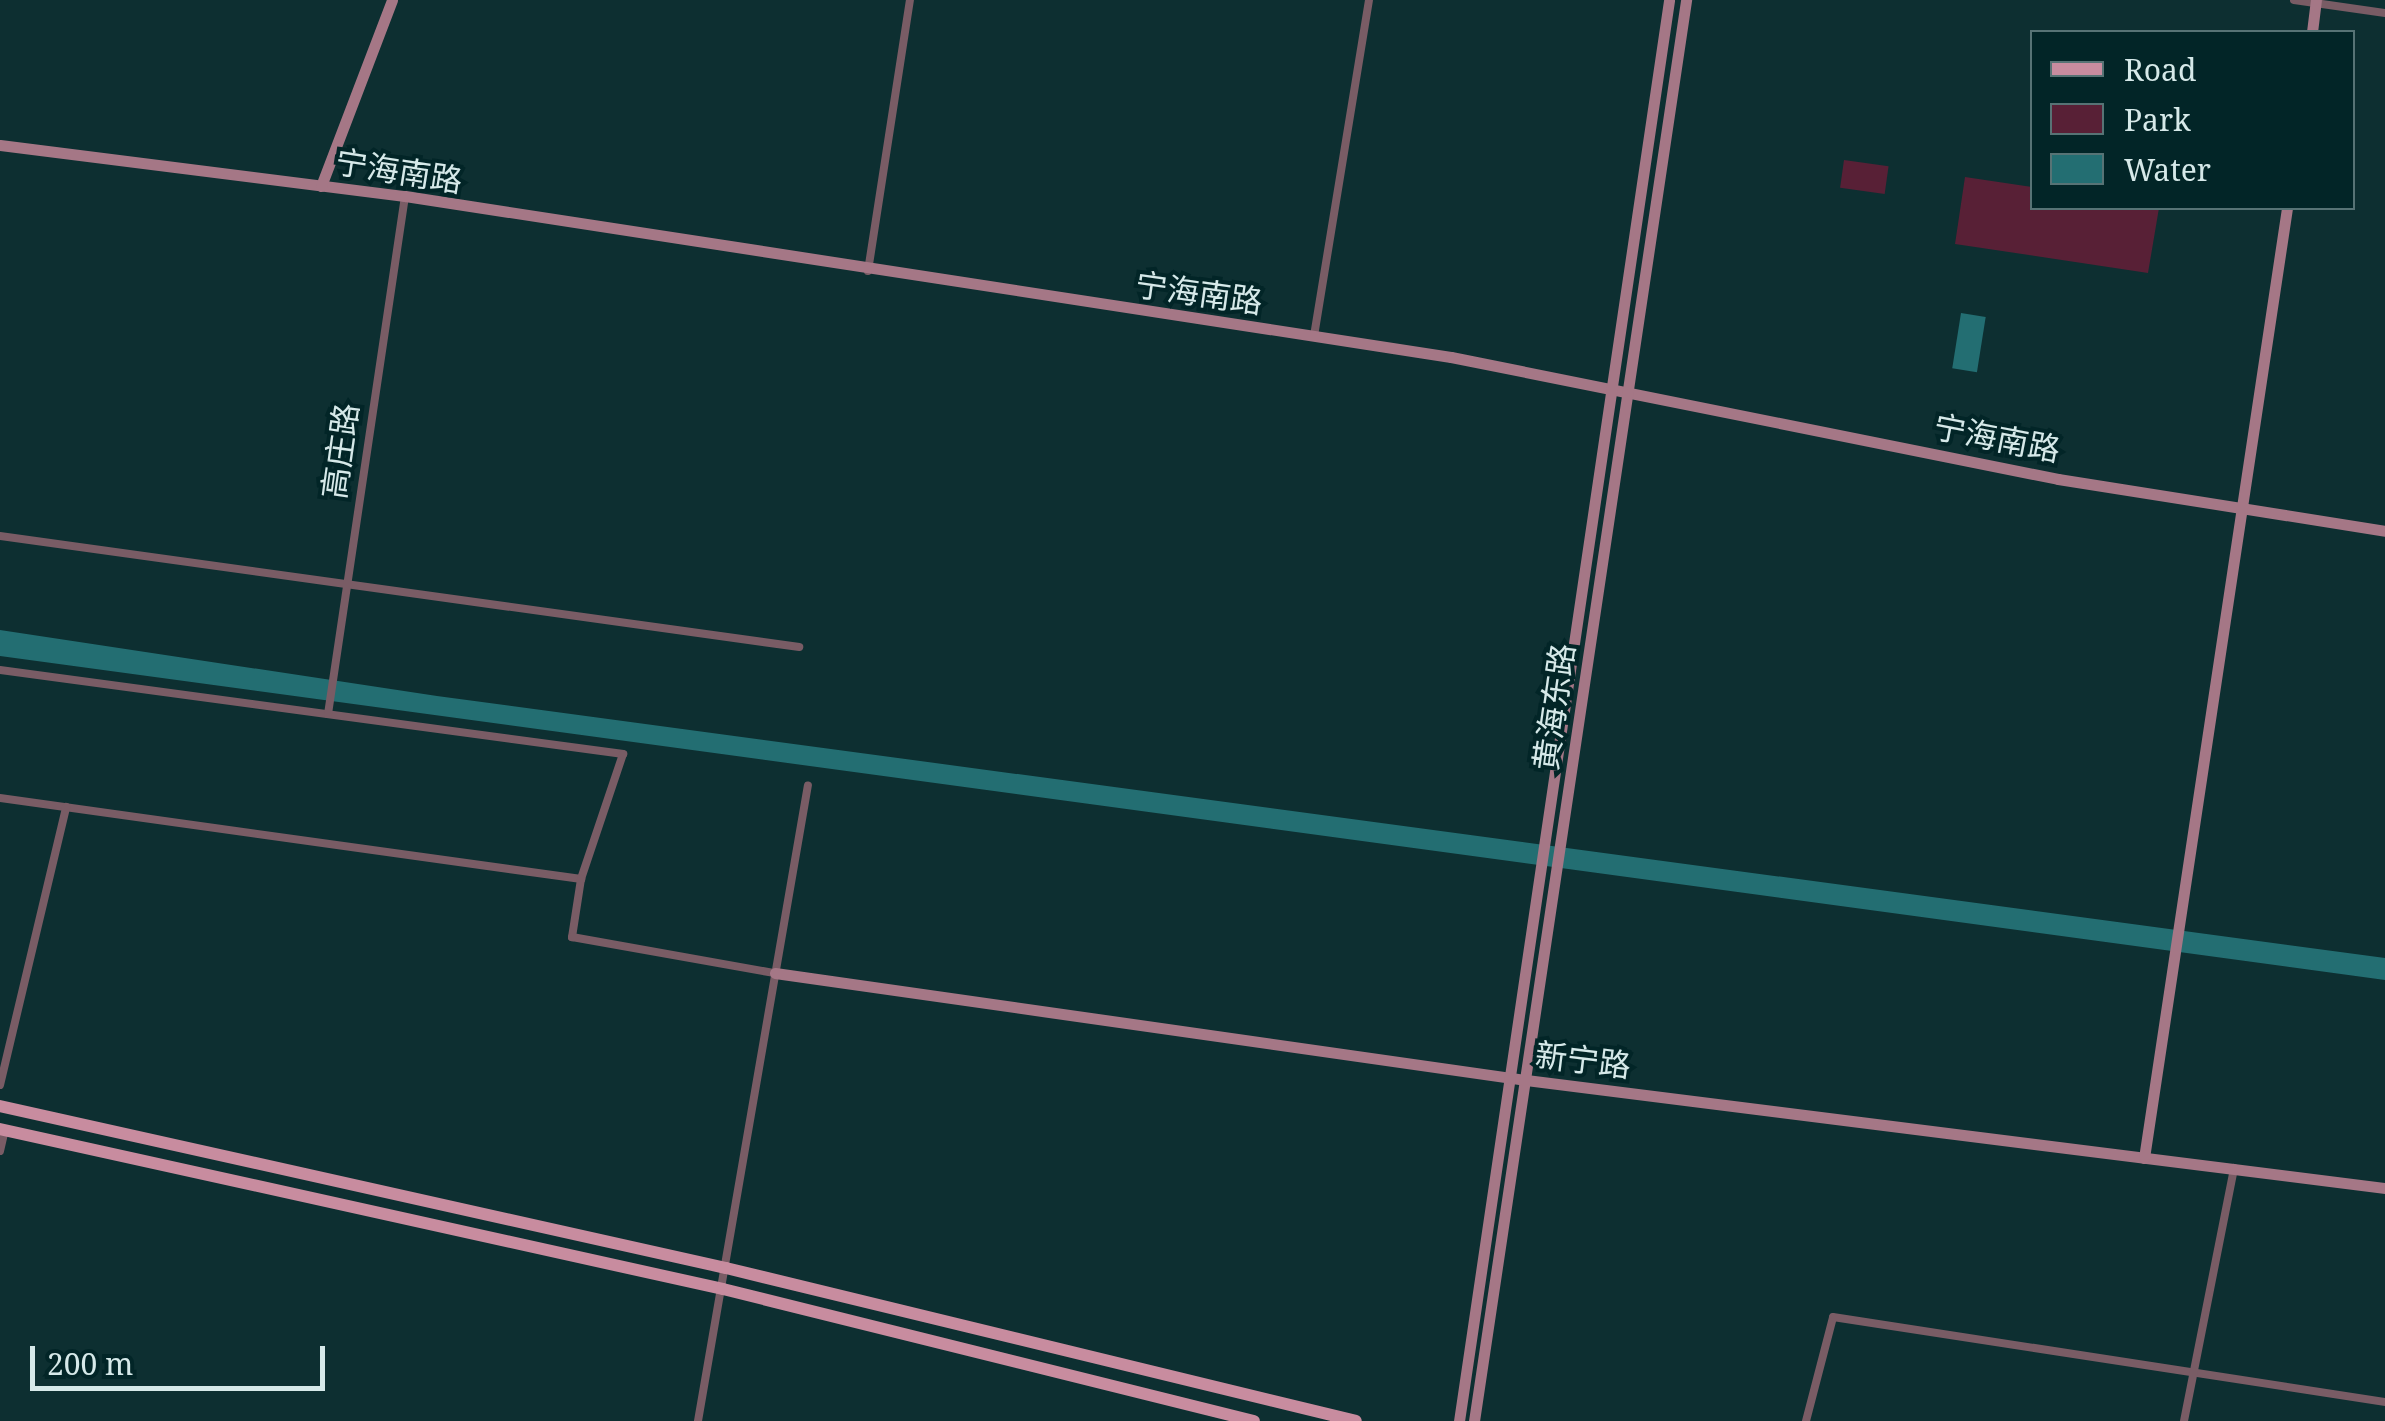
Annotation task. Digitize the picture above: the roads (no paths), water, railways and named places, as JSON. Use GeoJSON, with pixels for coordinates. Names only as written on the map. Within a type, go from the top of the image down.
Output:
{"type":"FeatureCollection","features":[{"type":"Feature","properties":{"kind":"main road"},"geometry":{"type":"LineString","coordinates":[[0,1106],[726,1268],[1356,1421]]}},
{"type":"Feature","properties":{"kind":"main road"},"geometry":{"type":"LineString","coordinates":[[2,1130],[723,1290],[1254,1421]]}},
{"type":"Feature","properties":{"kind":"street"},"geometry":{"type":"LineString","coordinates":[[322,186],[392,0]]}},
{"type":"Feature","properties":{"kind":"street"},"geometry":{"type":"LineString","coordinates":[[868,271],[910,0]]}},
{"type":"Feature","properties":{"kind":"street"},"geometry":{"type":"LineString","coordinates":[[1314,337],[1370,0]]}},
{"type":"Feature","properties":{"kind":"street","name":"黄海东路"},"geometry":{"type":"LineString","coordinates":[[1557,832],[1613,388],[1670,0]]}},
{"type":"Feature","properties":{"kind":"street","name":"黄海东路"},"geometry":{"type":"LineString","coordinates":[[1474,1421],[1520,1079],[1629,392],[1686,0]]}},
{"type":"Feature","properties":{"kind":"street"},"geometry":{"type":"LineString","coordinates":[[2294,0],[2385,14]]}},
{"type":"Feature","properties":{"kind":"street"},"geometry":{"type":"LineString","coordinates":[[2312,30],[2316,2]]}},
{"type":"Feature","properties":{"kind":"street","name":"宁海南路"},"geometry":{"type":"LineString","coordinates":[[0,145],[405,196],[868,271],[1314,337],[1613,388],[2058,478],[2385,530]]}},
{"type":"Feature","properties":{"kind":"street","name":"高庄路"},"geometry":{"type":"LineString","coordinates":[[329,712],[405,196]]}},
{"type":"Feature","properties":{"kind":"street"},"geometry":{"type":"LineString","coordinates":[[2144,1158],[2184,925],[2287,210]]}},
{"type":"Feature","properties":{"kind":"street"},"geometry":{"type":"LineString","coordinates":[[0,536],[799,646]]}},
{"type":"Feature","properties":{"kind":"street"},"geometry":{"type":"LineString","coordinates":[[0,670],[623,754],[582,879],[572,936],[775,972]]}},
{"type":"Feature","properties":{"kind":"street"},"geometry":{"type":"LineString","coordinates":[[698,1421],[808,785]]}},
{"type":"Feature","properties":{"kind":"street"},"geometry":{"type":"LineString","coordinates":[[0,798],[582,879]]}},
{"type":"Feature","properties":{"kind":"street"},"geometry":{"type":"LineString","coordinates":[[0,1085],[66,807]]}},
{"type":"Feature","properties":{"kind":"street","name":"新宁路"},"geometry":{"type":"LineString","coordinates":[[775,972],[1520,1079],[2385,1188]]}},
{"type":"Feature","properties":{"kind":"street","name":"黄海东路"},"geometry":{"type":"LineString","coordinates":[[1459,1421],[1520,1079]]}},
{"type":"Feature","properties":{"kind":"street"},"geometry":{"type":"LineString","coordinates":[[0,1152],[2,1130]]}},
{"type":"Feature","properties":{"kind":"street"},"geometry":{"type":"LineString","coordinates":[[2184,1421],[2234,1168]]}},
{"type":"Feature","properties":{"kind":"street"},"geometry":{"type":"LineString","coordinates":[[1806,1421],[1833,1317],[2385,1402]]}},
{"type":"Feature","properties":{"kind":"water"},"geometry":{"type":"Polygon","coordinates":[[[1961,313],[1986,317],[1977,372],[1952,368],[1961,313]]]}},
{"type":"Feature","properties":{"kind":"water"},"geometry":{"type":"Polygon","coordinates":[[[0,630],[437,696],[2385,958],[2385,980],[0,656],[0,630]]]}}]}
